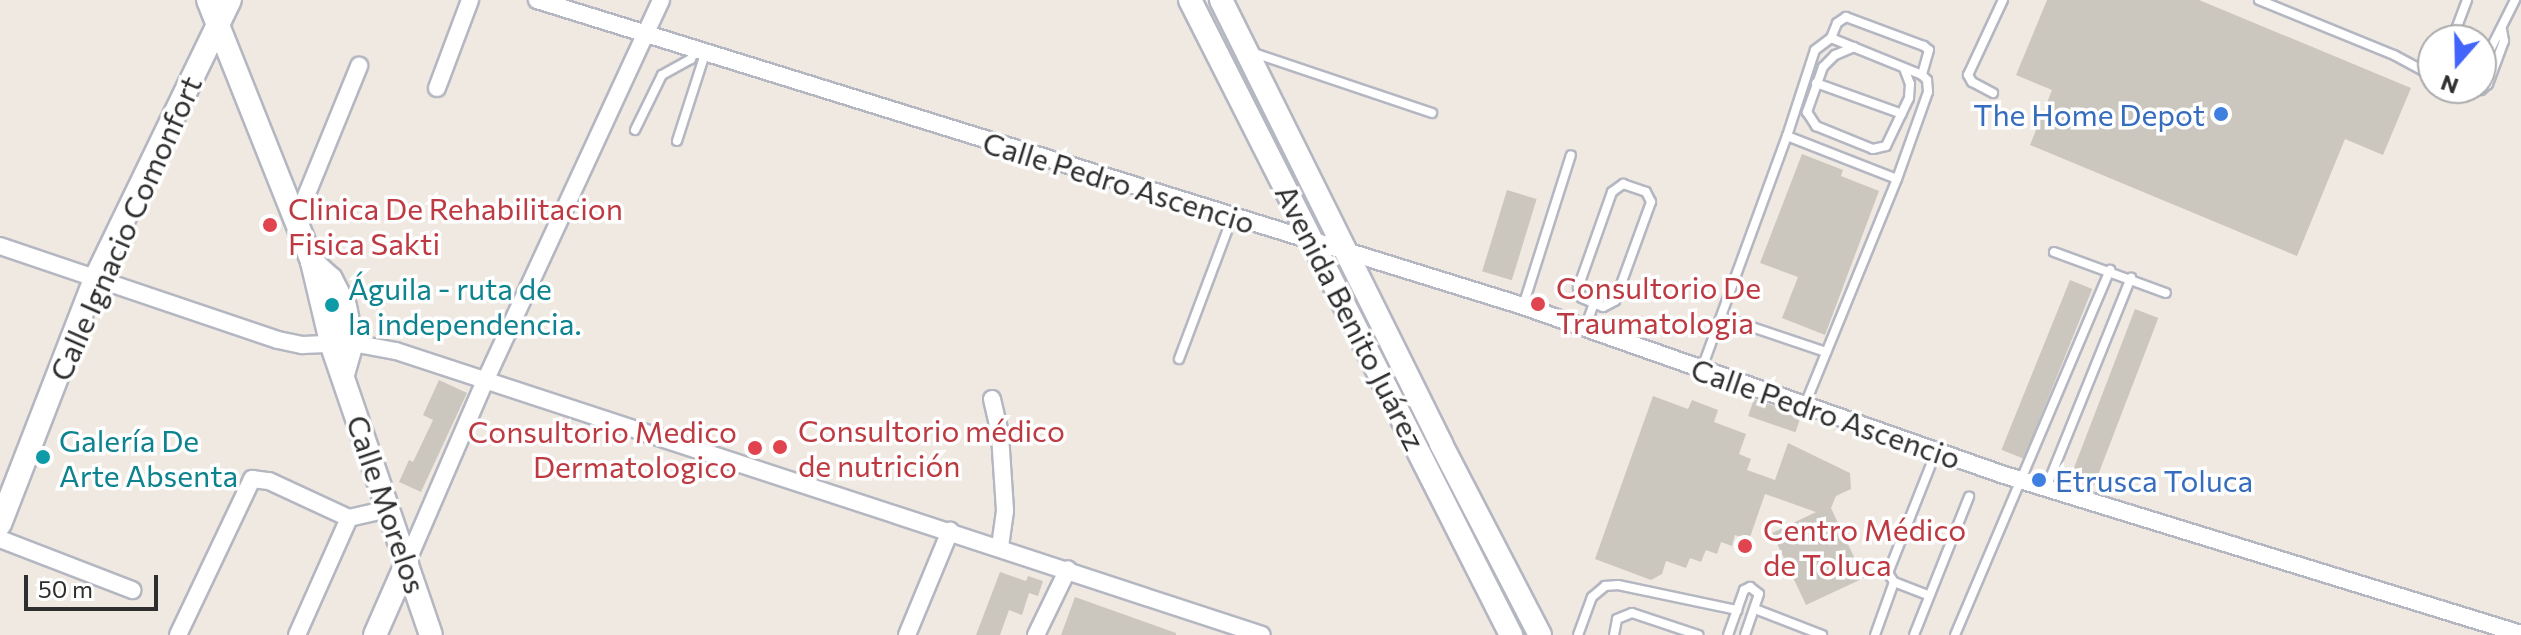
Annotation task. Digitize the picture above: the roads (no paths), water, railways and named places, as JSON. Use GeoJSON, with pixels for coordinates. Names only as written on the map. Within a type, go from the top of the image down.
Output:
{"type":"FeatureCollection","features":[{"type":"Feature","properties":{"kind":"main road","name":"Calle Morelos"},"geometry":{"type":"LineString","coordinates":[[208,0],[312,262],[331,279],[345,306],[343,374],[431,635]]}},
{"type":"Feature","properties":{"kind":"main road","name":"Calle Ignacio Comonfort"},"geometry":{"type":"LineString","coordinates":[[0,524],[96,277],[230,0]]}},
{"type":"Feature","properties":{"kind":"main road","name":"Avenida Benito Juárez"},"geometry":{"type":"LineString","coordinates":[[1190,0],[1511,635]]}},
{"type":"Feature","properties":{"kind":"main road","name":"Avenida Benito Juárez"},"geometry":{"type":"LineString","coordinates":[[1221,0],[1344,251],[1540,635]]}},
{"type":"Feature","properties":{"kind":"main road"},"geometry":{"type":"LineString","coordinates":[[375,635],[407,562]]}},
{"type":"Feature","properties":{"kind":"street"},"geometry":{"type":"LineString","coordinates":[[437,88],[470,0]]}},
{"type":"Feature","properties":{"kind":"street","name":"Calle Pedro Ascencio"},"geometry":{"type":"LineString","coordinates":[[537,0],[1523,306],[2022,481],[2521,634]]}},
{"type":"Feature","properties":{"kind":"street"},"geometry":{"type":"LineString","coordinates":[[407,562],[486,379],[661,0]]}},
{"type":"Feature","properties":{"kind":"street"},"geometry":{"type":"LineString","coordinates":[[295,223],[359,66]]}},
{"type":"Feature","properties":{"kind":"street"},"geometry":{"type":"LineString","coordinates":[[0,246],[278,340],[396,351],[1262,635]]}},
{"type":"Feature","properties":{"kind":"street"},"geometry":{"type":"LineString","coordinates":[[992,399],[1000,435],[1005,511],[1000,548]]}},
{"type":"Feature","properties":{"kind":"street"},"geometry":{"type":"LineString","coordinates":[[178,635],[252,479],[269,481],[349,518],[387,509]]}},
{"type":"Feature","properties":{"kind":"street"},"geometry":{"type":"LineString","coordinates":[[297,635],[349,518]]}},
{"type":"Feature","properties":{"kind":"street"},"geometry":{"type":"LineString","coordinates":[[907,635],[950,531]]}},
{"type":"Feature","properties":{"kind":"street"},"geometry":{"type":"LineString","coordinates":[[0,539],[132,590]]}},
{"type":"Feature","properties":{"kind":"street"},"geometry":{"type":"LineString","coordinates":[[1036,635],[1068,569]]}},
{"type":"Feature","properties":{"kind":"lane"},"geometry":{"type":"LineString","coordinates":[[1993,93],[1972,82],[1968,75],[2003,0]]}},
{"type":"Feature","properties":{"kind":"lane"},"geometry":{"type":"LineString","coordinates":[[2259,0],[2417,65]]}},
{"type":"Feature","properties":{"kind":"lane"},"geometry":{"type":"LineString","coordinates":[[2458,24],[2467,0]]}},
{"type":"Feature","properties":{"kind":"lane"},"geometry":{"type":"LineString","coordinates":[[2497,35],[2515,0]]}},
{"type":"Feature","properties":{"kind":"lane"},"geometry":{"type":"LineString","coordinates":[[1701,369],[1787,136],[1815,50],[1831,38],[1837,23],[1846,17],[1924,46],[1929,53],[1922,75],[1928,92],[1897,179],[1805,405]]}},
{"type":"Feature","properties":{"kind":"lane"},"geometry":{"type":"LineString","coordinates":[[2497,60],[2504,41],[2502,30]]}},
{"type":"Feature","properties":{"kind":"lane"},"geometry":{"type":"LineString","coordinates":[[1831,38],[1922,75]]}},
{"type":"Feature","properties":{"kind":"lane"},"geometry":{"type":"LineString","coordinates":[[1854,47],[1828,60],[1816,83],[1807,112],[1816,126],[1873,149],[1886,146],[1911,90],[1904,68]]}},
{"type":"Feature","properties":{"kind":"lane"},"geometry":{"type":"LineString","coordinates":[[1246,50],[1432,113]]}},
{"type":"Feature","properties":{"kind":"lane"},"geometry":{"type":"LineString","coordinates":[[635,130],[662,75],[700,53]]}},
{"type":"Feature","properties":{"kind":"lane"},"geometry":{"type":"LineString","coordinates":[[677,141],[700,53]]}},
{"type":"Feature","properties":{"kind":"lane"},"geometry":{"type":"LineString","coordinates":[[1816,83],[1902,114]]}},
{"type":"Feature","properties":{"kind":"lane"},"geometry":{"type":"LineString","coordinates":[[1787,136],[1897,179]]}},
{"type":"Feature","properties":{"kind":"lane"},"geometry":{"type":"LineString","coordinates":[[1523,306],[1571,155]]}},
{"type":"Feature","properties":{"kind":"lane"},"geometry":{"type":"LineString","coordinates":[[1623,184],[1646,192],[1650,197],[1650,209],[1615,301],[1608,306],[1594,303],[1579,295],[1578,288],[1612,192],[1623,184]]}},
{"type":"Feature","properties":{"kind":"lane"},"geometry":{"type":"LineString","coordinates":[[1179,359],[1232,218]]}},
{"type":"Feature","properties":{"kind":"lane"},"geometry":{"type":"LineString","coordinates":[[2054,252],[2166,293]]}},
{"type":"Feature","properties":{"kind":"lane"},"geometry":{"type":"LineString","coordinates":[[1955,635],[2110,270]]}},
{"type":"Feature","properties":{"kind":"lane"},"geometry":{"type":"LineString","coordinates":[[2046,488],[2131,278]]}},
{"type":"Feature","properties":{"kind":"lane"},"geometry":{"type":"LineString","coordinates":[[1585,328],[1594,303]]}},
{"type":"Feature","properties":{"kind":"lane"},"geometry":{"type":"LineString","coordinates":[[1722,317],[1826,352]]}},
{"type":"Feature","properties":{"kind":"lane"},"geometry":{"type":"LineString","coordinates":[[1928,595],[1894,582],[1888,573],[1936,452]]}},
{"type":"Feature","properties":{"kind":"lane"},"geometry":{"type":"LineString","coordinates":[[1914,635],[1969,497]]}},
{"type":"Feature","properties":{"kind":"lane"},"geometry":{"type":"LineString","coordinates":[[1875,635],[1894,582]]}},
{"type":"Feature","properties":{"kind":"lane"},"geometry":{"type":"LineString","coordinates":[[1578,635],[1592,597],[1605,586],[1618,585],[1737,610]]}},
{"type":"Feature","properties":{"kind":"lane"},"geometry":{"type":"LineString","coordinates":[[1728,635],[1744,590],[1750,587],[1759,594],[1745,635]]}},
{"type":"Feature","properties":{"kind":"lane"},"geometry":{"type":"LineString","coordinates":[[1755,609],[1822,635]]}},
{"type":"Feature","properties":{"kind":"lane"},"geometry":{"type":"LineString","coordinates":[[1614,635],[1617,619],[1632,613],[1698,635]]}},
{"type":"Feature","properties":{"kind":"place","name":"The Home Depot"},"geometry":{"type":"Point","coordinates":[2221,114]}},
{"type":"Feature","properties":{"kind":"place","name":"Clinica De Rehabilitacion Fisica Sakti"},"geometry":{"type":"Point","coordinates":[270,225]}},
{"type":"Feature","properties":{"kind":"place","name":"Consultorio De Traumatologia"},"geometry":{"type":"Point","coordinates":[1538,304]}},
{"type":"Feature","properties":{"kind":"place","name":"Águila - ruta de la independencia."},"geometry":{"type":"Point","coordinates":[332,305]}},
{"type":"Feature","properties":{"kind":"place","name":"Consultorio médico de nutrición"},"geometry":{"type":"Point","coordinates":[780,447]}},
{"type":"Feature","properties":{"kind":"place","name":"Consultorio Medico Dermatologico"},"geometry":{"type":"Point","coordinates":[755,448]}},
{"type":"Feature","properties":{"kind":"place","name":"Galería De Arte Absenta"},"geometry":{"type":"Point","coordinates":[43,457]}},
{"type":"Feature","properties":{"kind":"place","name":"Etrusca Toluca"},"geometry":{"type":"Point","coordinates":[2039,480]}},
{"type":"Feature","properties":{"kind":"place","name":"Centro Médico de Toluca"},"geometry":{"type":"Point","coordinates":[1745,546]}}]}
